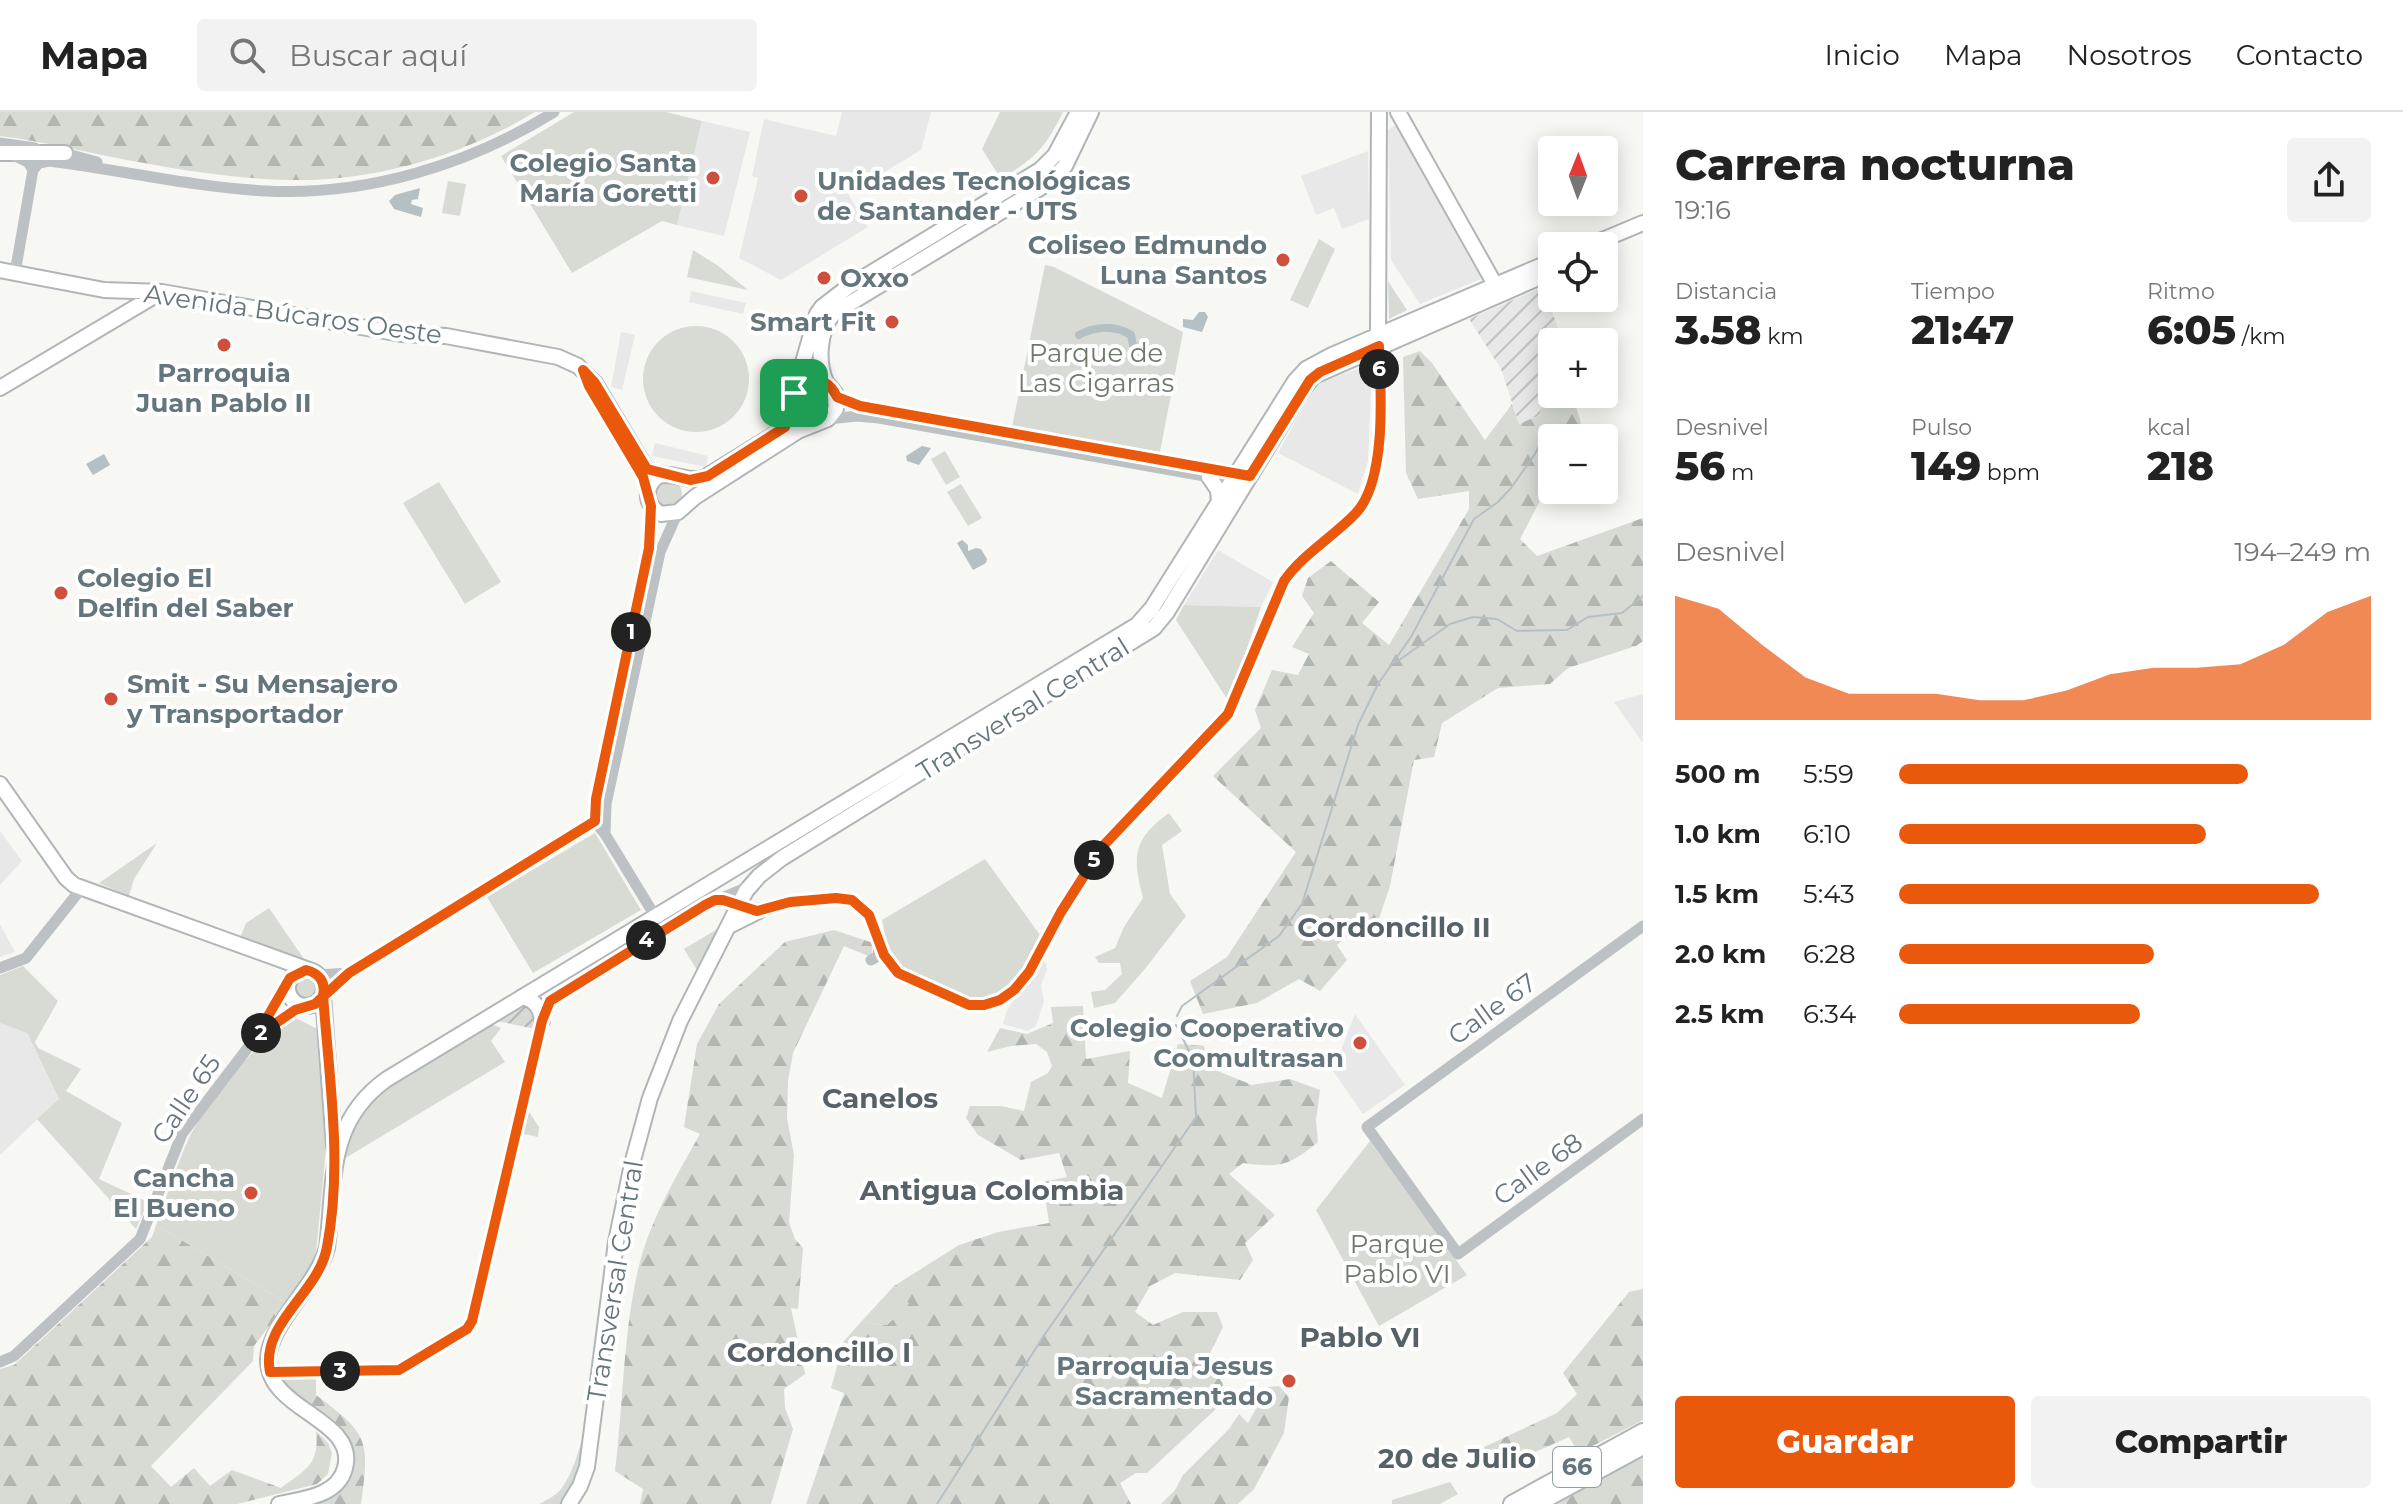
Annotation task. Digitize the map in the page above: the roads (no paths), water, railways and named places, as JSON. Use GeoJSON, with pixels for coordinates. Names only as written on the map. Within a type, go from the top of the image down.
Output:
{"type":"FeatureCollection","features":[{"type":"Feature","properties":{"kind":"highway","name":"66"},"geometry":{"type":"LineString","coordinates":[[1512,1504],[1643,1432]]}},
{"type":"Feature","properties":{"kind":"highway","name":"66"},"geometry":{"type":"LineString","coordinates":[[1536,1504],[1643,1446]]}},
{"type":"Feature","properties":{"kind":"main road"},"geometry":{"type":"LineString","coordinates":[[583,370],[595,383],[650,472],[690,480],[708,476],[785,427],[814,322],[822,307],[848,287],[1040,170],[1055,155],[1078,112]]}},
{"type":"Feature","properties":{"kind":"main road"},"geometry":{"type":"LineString","coordinates":[[583,370],[589,386],[641,473],[649,499],[661,514],[678,512],[695,497],[798,431],[828,419],[836,409],[837,397],[826,382],[821,363],[823,335],[828,319],[1050,182],[1065,166],[1091,112]]}},
{"type":"Feature","properties":{"kind":"main road"},"geometry":{"type":"LineString","coordinates":[[1398,112],[1498,289]]}},
{"type":"Feature","properties":{"kind":"main road"},"geometry":{"type":"LineString","coordinates":[[1375,114],[1379,340]]}},
{"type":"Feature","properties":{"kind":"main road"},"geometry":{"type":"LineString","coordinates":[[1,149],[65,153]]}},
{"type":"Feature","properties":{"kind":"main road"},"geometry":{"type":"LineString","coordinates":[[1618,233],[1643,223]]}},
{"type":"Feature","properties":{"kind":"main road"},"geometry":{"type":"LineString","coordinates":[[1618,244],[1643,233]]}},
{"type":"Feature","properties":{"kind":"main road"},"geometry":{"type":"LineString","coordinates":[[1242,479],[1300,375],[1321,360],[1379,340],[1498,289],[1538,268]]}},
{"type":"Feature","properties":{"kind":"main road","name":"Avenida Búcaros Oeste"},"geometry":{"type":"LineString","coordinates":[[7,271],[104,290],[162,292],[401,334],[459,339],[558,357],[583,370]]}},
{"type":"Feature","properties":{"kind":"main road"},"geometry":{"type":"LineString","coordinates":[[1498,289],[1538,276]]}},
{"type":"Feature","properties":{"kind":"main road"},"geometry":{"type":"LineString","coordinates":[[0,388],[162,292]]}},
{"type":"Feature","properties":{"kind":"main road"},"geometry":{"type":"LineString","coordinates":[[794,393],[806,381],[826,382]]}},
{"type":"Feature","properties":{"kind":"main road"},"geometry":{"type":"LineString","coordinates":[[649,499],[652,481],[662,474]]}},
{"type":"Feature","properties":{"kind":"main road"},"geometry":{"type":"LineString","coordinates":[[1209,477],[1218,490],[1219,503]]}},
{"type":"Feature","properties":{"kind":"main road","name":"Transversal Central"},"geometry":{"type":"LineString","coordinates":[[270,1372],[269,1350],[275,1333],[323,1263],[335,1161],[342,1135],[354,1111],[387,1079],[1137,625],[1152,608],[1219,503],[1242,479]]}},
{"type":"Feature","properties":{"kind":"main road","name":"Transversal Central"},"geometry":{"type":"LineString","coordinates":[[569,1504],[587,1467],[613,1261],[639,1135],[676,1032],[731,925],[782,858],[1154,628],[1167,612],[1242,479]]}},
{"type":"Feature","properties":{"kind":"main road"},"geometry":{"type":"LineString","coordinates":[[0,784],[66,878],[81,889],[315,973],[323,984],[335,1161]]}},
{"type":"Feature","properties":{"kind":"main road"},"geometry":{"type":"LineString","coordinates":[[735,869],[748,901]]}},
{"type":"Feature","properties":{"kind":"main road"},"geometry":{"type":"LineString","coordinates":[[285,962],[289,996],[318,1014],[325,1028]]}},
{"type":"Feature","properties":{"kind":"main road"},"geometry":{"type":"LineString","coordinates":[[289,981],[300,971],[315,973]]}},
{"type":"Feature","properties":{"kind":"main road"},"geometry":{"type":"LineString","coordinates":[[306,1006],[320,1000],[323,995]]}},
{"type":"Feature","properties":{"kind":"main road"},"geometry":{"type":"LineString","coordinates":[[522,997],[535,1002],[542,1014],[542,1021]]}},
{"type":"Feature","properties":{"kind":"main road"},"geometry":{"type":"LineString","coordinates":[[331,1105],[344,1115],[354,1111]]}},
{"type":"Feature","properties":{"kind":"main road"},"geometry":{"type":"LineString","coordinates":[[270,1372],[283,1394],[339,1437],[347,1459],[344,1473],[326,1491],[279,1504]]}},
{"type":"Feature","properties":{"kind":"street"},"geometry":{"type":"LineString","coordinates":[[7,271],[33,170],[39,163],[49,161],[234,188],[333,189],[377,183],[437,167],[498,142],[554,112]]}},
{"type":"Feature","properties":{"kind":"street"},"geometry":{"type":"LineString","coordinates":[[1,149],[23,158],[33,170]]}},
{"type":"Feature","properties":{"kind":"street"},"geometry":{"type":"LineString","coordinates":[[65,153],[120,171]]}},
{"type":"Feature","properties":{"kind":"street"},"geometry":{"type":"LineString","coordinates":[[270,1372],[399,1370],[470,1325],[542,1021],[550,1001],[653,935],[715,900],[852,900],[869,915],[879,944],[894,969],[969,1005],[994,1003],[1014,990],[1029,972],[1048,934],[1109,839],[1228,714],[1284,581],[1299,563],[1354,515],[1371,487],[1379,448],[1379,340]]}},
{"type":"Feature","properties":{"kind":"street"},"geometry":{"type":"LineString","coordinates":[[837,397],[860,406],[1242,479]]}},
{"type":"Feature","properties":{"kind":"street"},"geometry":{"type":"LineString","coordinates":[[828,419],[847,416],[879,418],[1209,477],[1242,479]]}},
{"type":"Feature","properties":{"kind":"street"},"geometry":{"type":"LineString","coordinates":[[649,499],[649,548],[596,799],[595,821],[656,917],[658,929],[653,935]]}},
{"type":"Feature","properties":{"kind":"street"},"geometry":{"type":"LineString","coordinates":[[605,834],[606,804],[660,552],[678,512]]}},
{"type":"Feature","properties":{"kind":"street"},"geometry":{"type":"LineString","coordinates":[[323,995],[349,973],[595,821]]}},
{"type":"Feature","properties":{"kind":"street"},"geometry":{"type":"LineString","coordinates":[[0,968],[26,958],[81,889]]}},
{"type":"Feature","properties":{"kind":"street"},"geometry":{"type":"LineString","coordinates":[[715,900],[748,901]]}},
{"type":"Feature","properties":{"kind":"street","name":"Calle 67"},"geometry":{"type":"LineString","coordinates":[[1458,1254],[1367,1127],[1643,926]]}},
{"type":"Feature","properties":{"kind":"street"},"geometry":{"type":"LineString","coordinates":[[871,960],[878,956],[879,944]]}},
{"type":"Feature","properties":{"kind":"street"},"geometry":{"type":"LineString","coordinates":[[315,973],[349,973]]}},
{"type":"Feature","properties":{"kind":"street","name":"Calle 65"},"geometry":{"type":"LineString","coordinates":[[0,1362],[14,1356],[140,1239],[182,1134],[256,1037],[289,981]]}},
{"type":"Feature","properties":{"kind":"street","name":"Calle 65"},"geometry":{"type":"LineString","coordinates":[[256,1037],[306,1006]]}},
{"type":"Feature","properties":{"kind":"street","name":"Calle 68"},"geometry":{"type":"LineString","coordinates":[[1458,1254],[1643,1119]]}},
{"type":"Feature","properties":{"kind":"waterway"},"geometry":{"type":"LineString","coordinates":[[1079,335],[1098,328],[1112,328],[1131,335],[1133,345]]}},
{"type":"Feature","properties":{"kind":"waterway"},"geometry":{"type":"LineString","coordinates":[[1177,1016],[1182,1006],[1279,936],[1302,904],[1358,725],[1378,684],[1411,637],[1474,519],[1511,488],[1538,448]]}},
{"type":"Feature","properties":{"kind":"waterway"},"geometry":{"type":"LineString","coordinates":[[1395,663],[1450,624],[1473,617],[1497,619],[1517,631],[1567,630],[1588,617],[1622,613],[1643,596]]}},
{"type":"Feature","properties":{"kind":"waterway"},"geometry":{"type":"LineString","coordinates":[[937,1504],[1043,1337],[1196,1117],[1193,1059],[1176,1025]]}},
{"type":"Feature","properties":{"kind":"place","name":"Colegio Santa María Goretti"},"geometry":{"type":"Point","coordinates":[713,178]}},
{"type":"Feature","properties":{"kind":"place","name":"Unidades Tecnológicas de Santander - UTS"},"geometry":{"type":"Point","coordinates":[801,196]}},
{"type":"Feature","properties":{"kind":"place","name":"Coliseo Edmundo Luna Santos"},"geometry":{"type":"Point","coordinates":[1283,260]}},
{"type":"Feature","properties":{"kind":"place","name":"Oxxo"},"geometry":{"type":"Point","coordinates":[824,278]}},
{"type":"Feature","properties":{"kind":"place","name":"Smart Fit"},"geometry":{"type":"Point","coordinates":[892,322]}},
{"type":"Feature","properties":{"kind":"place","name":"Parroquia Juan Pablo II"},"geometry":{"type":"Point","coordinates":[224,345]}},
{"type":"Feature","properties":{"kind":"place","name":"Colegio El Delfin del Saber"},"geometry":{"type":"Point","coordinates":[61,593]}},
{"type":"Feature","properties":{"kind":"place","name":"Smit - Su Mensajero y Transportador"},"geometry":{"type":"Point","coordinates":[111,699]}},
{"type":"Feature","properties":{"kind":"place","name":"Colegio Cooperativo Coomultrasan"},"geometry":{"type":"Point","coordinates":[1360,1043]}},
{"type":"Feature","properties":{"kind":"place","name":"Cancha El Bueno"},"geometry":{"type":"Point","coordinates":[251,1193]}},
{"type":"Feature","properties":{"kind":"place","name":"Parroquia Jesus Sacramentado"},"geometry":{"type":"Point","coordinates":[1289,1381]}},
{"type":"Feature","properties":{"kind":"district","name":"Cordoncillo II"},"geometry":{"type":"Point","coordinates":[1394,927]}},
{"type":"Feature","properties":{"kind":"district","name":"Canelos"},"geometry":{"type":"Point","coordinates":[880,1098]}},
{"type":"Feature","properties":{"kind":"district","name":"Antigua Colombia"},"geometry":{"type":"Point","coordinates":[992,1190]}},
{"type":"Feature","properties":{"kind":"district","name":"Pablo VI"},"geometry":{"type":"Point","coordinates":[1360,1337]}},
{"type":"Feature","properties":{"kind":"district","name":"Cordoncillo I"},"geometry":{"type":"Point","coordinates":[819,1352]}},
{"type":"Feature","properties":{"kind":"district","name":"20 de Julio"},"geometry":{"type":"Point","coordinates":[1457,1458]}},
{"type":"Feature","properties":{"kind":"park label","name":"Parque de Las Cigarras"},"geometry":{"type":"Point","coordinates":[1096,368]}},
{"type":"Feature","properties":{"kind":"park label","name":"Parque Pablo VI"},"geometry":{"type":"Point","coordinates":[1397,1259]}}]}
